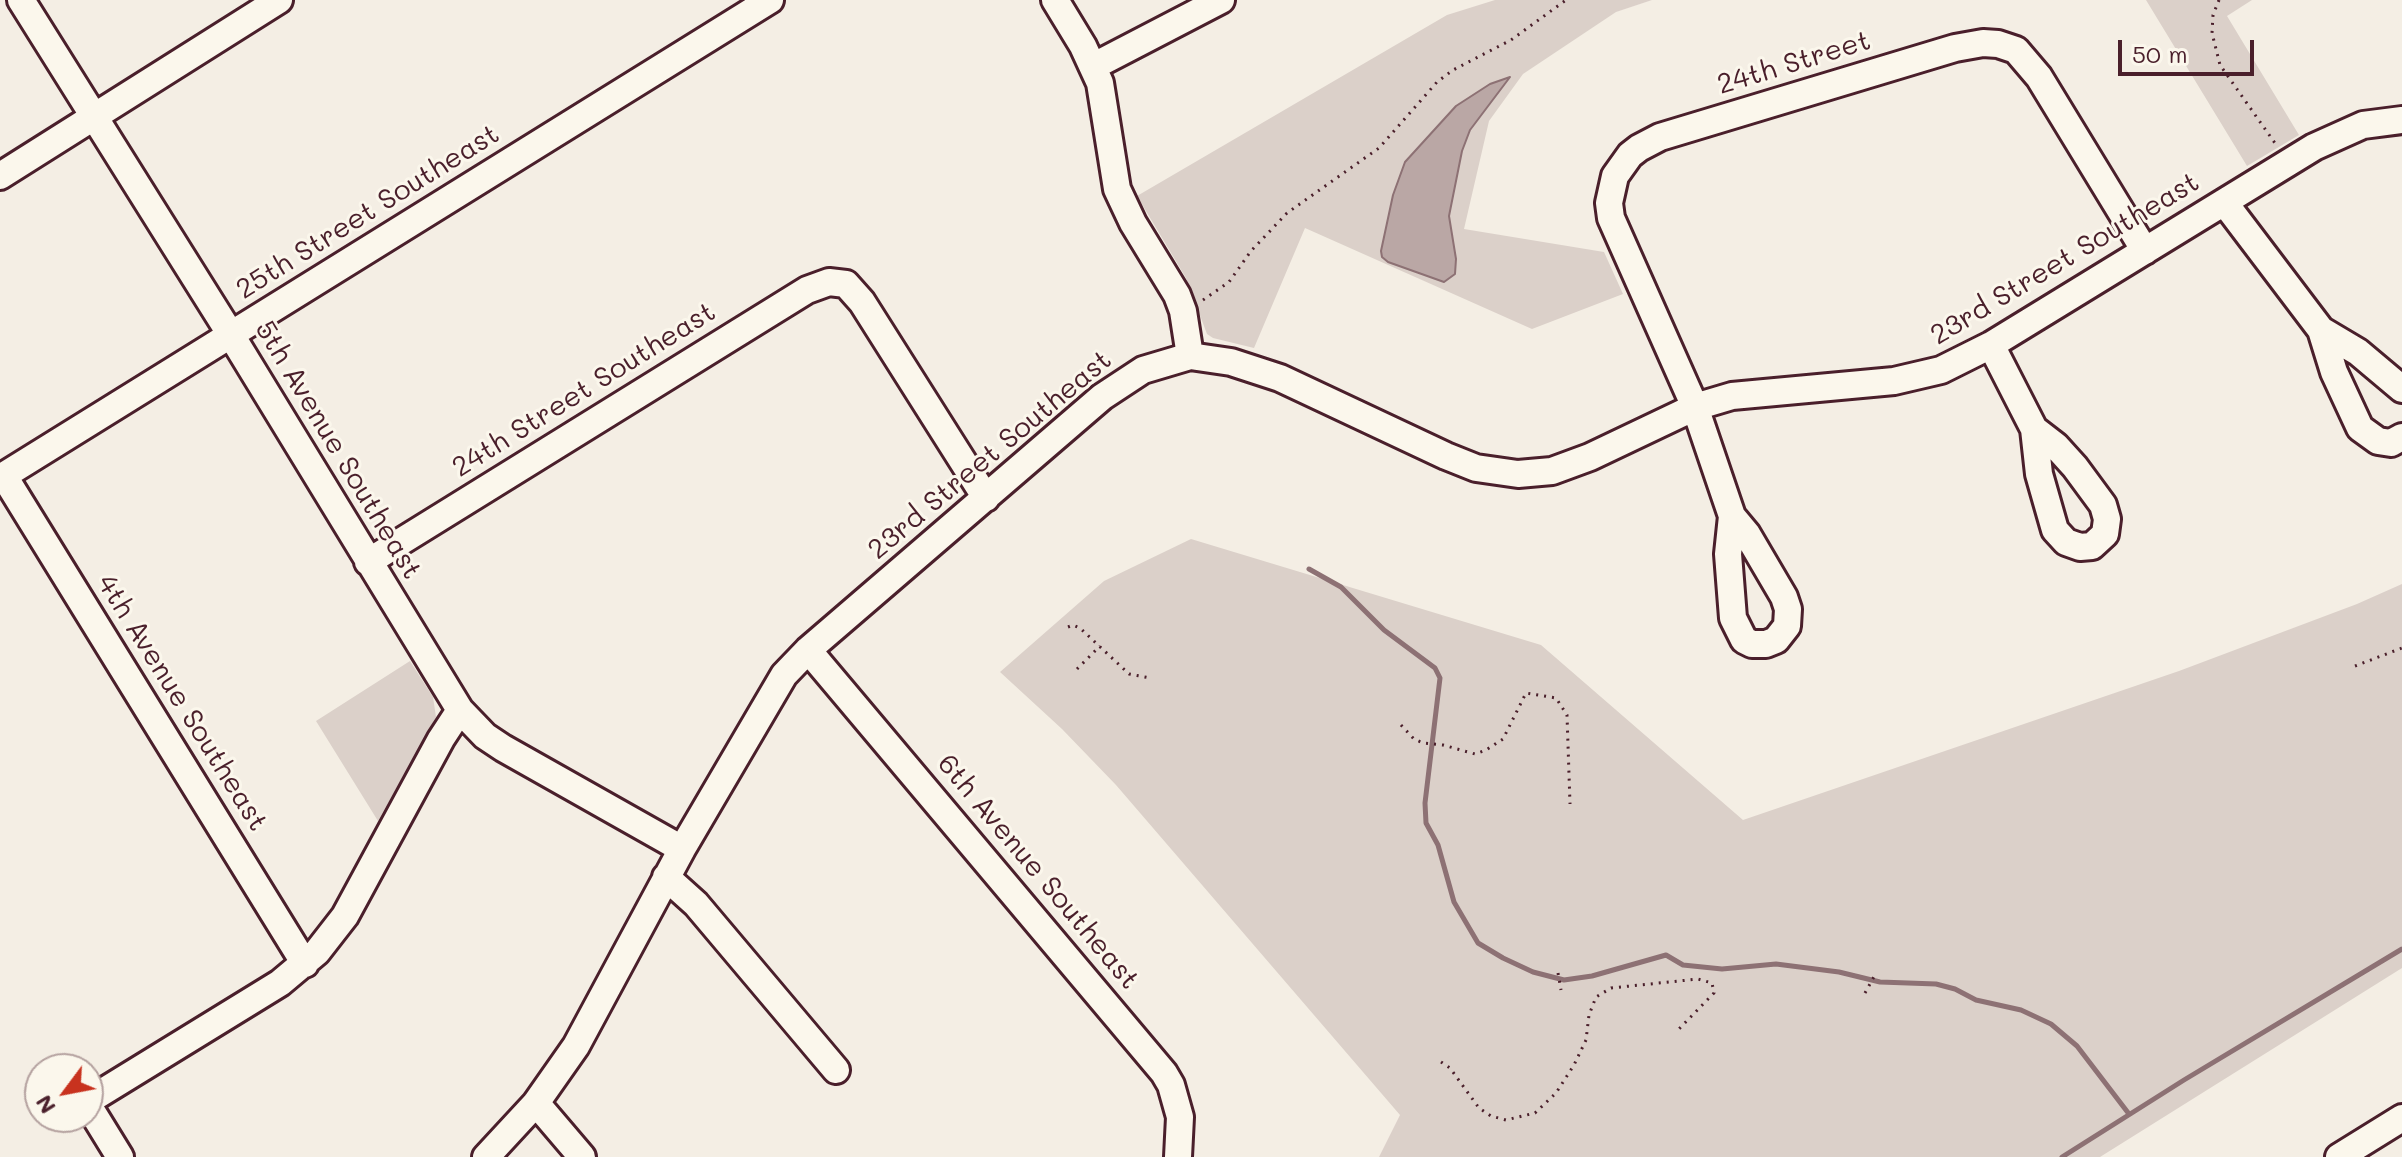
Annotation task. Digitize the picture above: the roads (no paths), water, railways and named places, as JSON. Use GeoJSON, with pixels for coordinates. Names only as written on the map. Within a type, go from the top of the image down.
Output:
{"type":"FeatureCollection","features":[{"type":"Feature","properties":{"kind":"street","name":"5th Avenue Southeast"},"geometry":{"type":"LineString","coordinates":[[21,0],[231,335],[460,710],[485,736],[503,748],[682,849]]}},
{"type":"Feature","properties":{"kind":"street"},"geometry":{"type":"LineString","coordinates":[[0,176],[279,0]]}},
{"type":"Feature","properties":{"kind":"street","name":"25th Street Southeast"},"geometry":{"type":"LineString","coordinates":[[2,477],[770,0]]}},
{"type":"Feature","properties":{"kind":"street"},"geometry":{"type":"LineString","coordinates":[[1055,0],[1094,66],[1104,97],[1112,171],[1117,189],[1133,223],[1177,295],[1183,311],[1190,356]]}},
{"type":"Feature","properties":{"kind":"street"},"geometry":{"type":"LineString","coordinates":[[1094,66],[1221,0]]}},
{"type":"Feature","properties":{"kind":"street","name":"24th Street"},"geometry":{"type":"LineString","coordinates":[[1695,407],[1614,228],[1609,203],[1615,176],[1630,155],[1660,137],[1955,48],[1983,43],[2005,46],[2026,59],[2039,77],[2145,251]]}},
{"type":"Feature","properties":{"kind":"street","name":"23rd Street Southeast"},"geometry":{"type":"LineString","coordinates":[[486,1157],[536,1103],[584,1035],[666,877],[777,684],[808,650],[1116,386],[1143,370],[1190,356],[1251,367],[1476,468],[1504,473],[1541,473],[1564,467],[1695,407],[1744,393],[1914,378],[1941,370],[1991,345],[2314,147],[2351,130],[2402,120]]}},
{"type":"Feature","properties":{"kind":"street"},"geometry":{"type":"LineString","coordinates":[[2224,202],[2321,330],[2334,372],[2360,428],[2378,441],[2391,443],[2402,437]]}},
{"type":"Feature","properties":{"kind":"street","name":"24th Street Southeast"},"geometry":{"type":"LineString","coordinates":[[368,562],[807,290],[837,281],[846,284],[862,302],[986,498]]}},
{"type":"Feature","properties":{"kind":"street"},"geometry":{"type":"LineString","coordinates":[[2321,330],[2358,352],[2402,389]]}},
{"type":"Feature","properties":{"kind":"street"},"geometry":{"type":"LineString","coordinates":[[1991,345],[2034,429]]}},
{"type":"Feature","properties":{"kind":"street"},"geometry":{"type":"LineString","coordinates":[[1695,407],[1732,516]]}},
{"type":"Feature","properties":{"kind":"street","name":"4th Avenue Southeast"},"geometry":{"type":"LineString","coordinates":[[2,477],[305,964]]}},
{"type":"Feature","properties":{"kind":"street","name":"6th Avenue Southeast"},"geometry":{"type":"LineString","coordinates":[[808,650],[1164,1073],[1171,1085],[1180,1117],[1179,1155]]}},
{"type":"Feature","properties":{"kind":"street"},"geometry":{"type":"LineString","coordinates":[[104,1093],[305,964],[345,916],[441,739],[460,710]]}},
{"type":"Feature","properties":{"kind":"street"},"geometry":{"type":"LineString","coordinates":[[666,877],[696,904],[836,1070]]}},
{"type":"Feature","properties":{"kind":"street"},"geometry":{"type":"LineString","coordinates":[[536,1103],[582,1157]]}},
{"type":"Feature","properties":{"kind":"street"},"geometry":{"type":"LineString","coordinates":[[2339,1157],[2402,1118]]}},
{"type":"Feature","properties":{"kind":"street"},"geometry":{"type":"LineString","coordinates":[[104,1130],[120,1157]]}},
{"type":"Feature","properties":{"kind":"waterway"},"geometry":{"type":"LineString","coordinates":[[1309,569],[1341,587],[1384,630],[1435,668],[1440,678],[1425,803],[1426,823],[1438,845],[1454,902],[1478,943],[1533,972],[1564,980],[1592,976],[1666,955],[1683,965],[1722,969],[1776,964],[1839,972],[1880,982],[1936,984],[1955,989],[1976,1000],[2021,1010],[2051,1024],[2077,1046],[2129,1114]]}},
{"type":"Feature","properties":{"kind":"waterway"},"geometry":{"type":"LineString","coordinates":[[2062,1157],[2402,949]]}}]}
